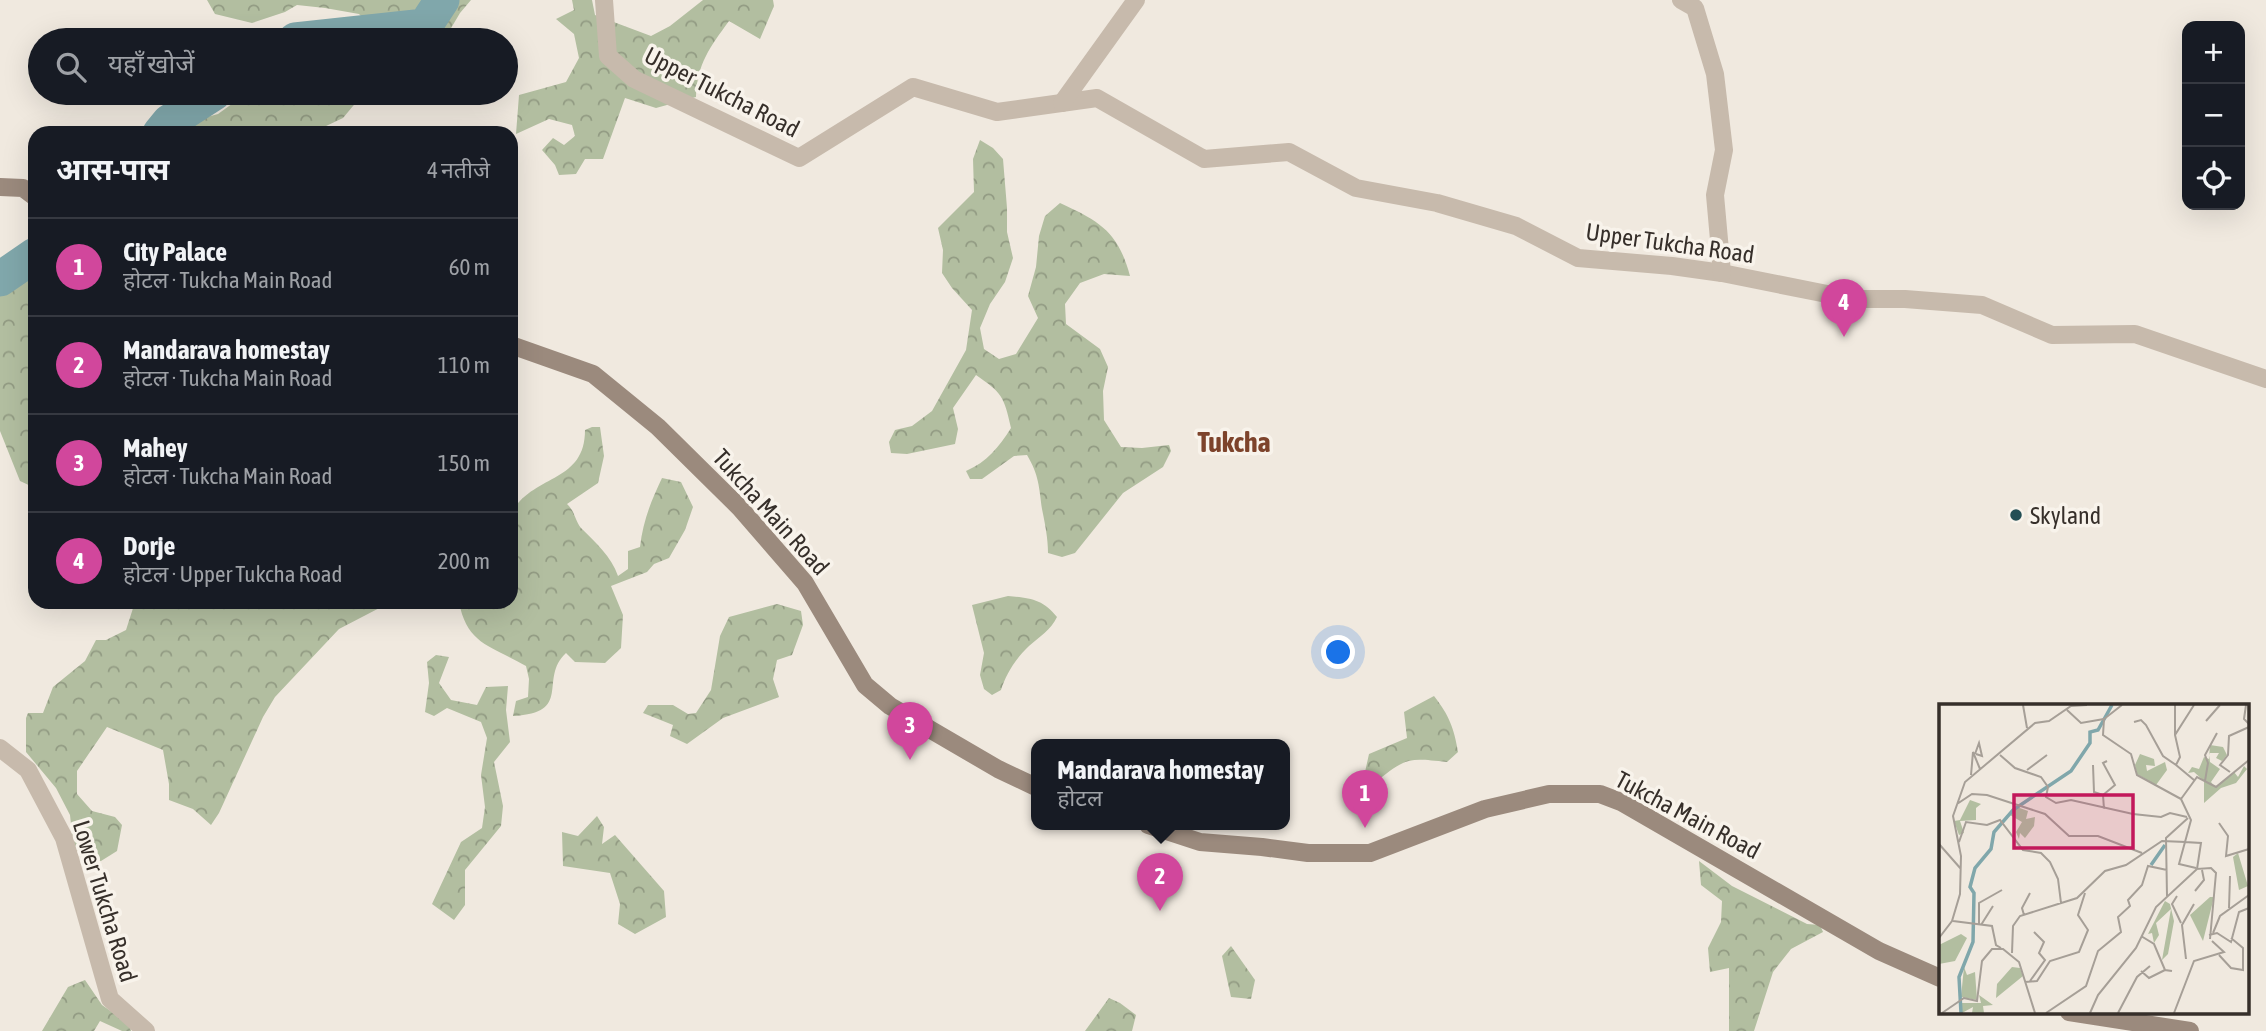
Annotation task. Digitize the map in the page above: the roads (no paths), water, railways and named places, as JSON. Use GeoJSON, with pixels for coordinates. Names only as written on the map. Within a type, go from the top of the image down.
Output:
{"type":"FeatureCollection","features":[{"type":"Feature","properties":{"kind":"street","name":"Upper Tukcha Road"},"geometry":{"type":"LineString","coordinates":[[604,0],[608,56],[634,79],[799,158],[914,87],[997,112],[1097,98],[1204,159],[1289,152],[1356,188],[1437,203],[1516,226],[1578,258],[1723,273],[1852,299],[1905,299],[1982,305],[2052,335],[2135,334],[2266,379]]}},
{"type":"Feature","properties":{"kind":"street"},"geometry":{"type":"LineString","coordinates":[[1062,103],[1136,0]]}},
{"type":"Feature","properties":{"kind":"street"},"geometry":{"type":"LineString","coordinates":[[1694,3],[1714,74],[1724,150],[1715,195],[1723,273]]}},
{"type":"Feature","properties":{"kind":"street"},"geometry":{"type":"LineString","coordinates":[[0,187],[23,188],[28,192]]}},
{"type":"Feature","properties":{"kind":"street","name":"Tukcha Main Road"},"geometry":{"type":"LineString","coordinates":[[518,347],[593,373],[658,428],[740,508],[805,583],[865,685],[890,706],[998,769],[1031,785]]}},
{"type":"Feature","properties":{"kind":"street","name":"Lower Tukcha Road"},"geometry":{"type":"LineString","coordinates":[[0,748],[28,770],[64,838],[110,999],[146,1031]]}},
{"type":"Feature","properties":{"kind":"street","name":"Tukcha Main Road"},"geometry":{"type":"LineString","coordinates":[[1163,830],[1200,842],[1262,846],[1308,853],[1370,853],[1485,809],[1549,794],[1600,794],[1621,802],[1880,951],[1939,977]]}},
{"type":"Feature","properties":{"kind":"street"},"geometry":{"type":"LineString","coordinates":[[2082,1014],[2189,1031]]}},
{"type":"Feature","properties":{"kind":"waterway"},"geometry":{"type":"LineString","coordinates":[[406,28],[425,26],[442,0]]}},
{"type":"Feature","properties":{"kind":"waterway"},"geometry":{"type":"LineString","coordinates":[[166,126],[195,105]]}},
{"type":"Feature","properties":{"kind":"waterway"},"geometry":{"type":"LineString","coordinates":[[0,279],[28,260]]}},
{"type":"Feature","properties":{"kind":"place","name":"Dorje"},"geometry":{"type":"Point","coordinates":[1844,337]}},
{"type":"Feature","properties":{"kind":"place","name":"Skyland"},"geometry":{"type":"Point","coordinates":[2016,515]}},
{"type":"Feature","properties":{"kind":"place","name":"Mahey"},"geometry":{"type":"Point","coordinates":[910,760]}},
{"type":"Feature","properties":{"kind":"place","name":"City Palace"},"geometry":{"type":"Point","coordinates":[1365,828]}},
{"type":"Feature","properties":{"kind":"place","name":"Mandarava homestay"},"geometry":{"type":"Point","coordinates":[1160,911]}},
{"type":"Feature","properties":{"kind":"district","name":"Tukcha"},"geometry":{"type":"Point","coordinates":[1234,442]}}]}
